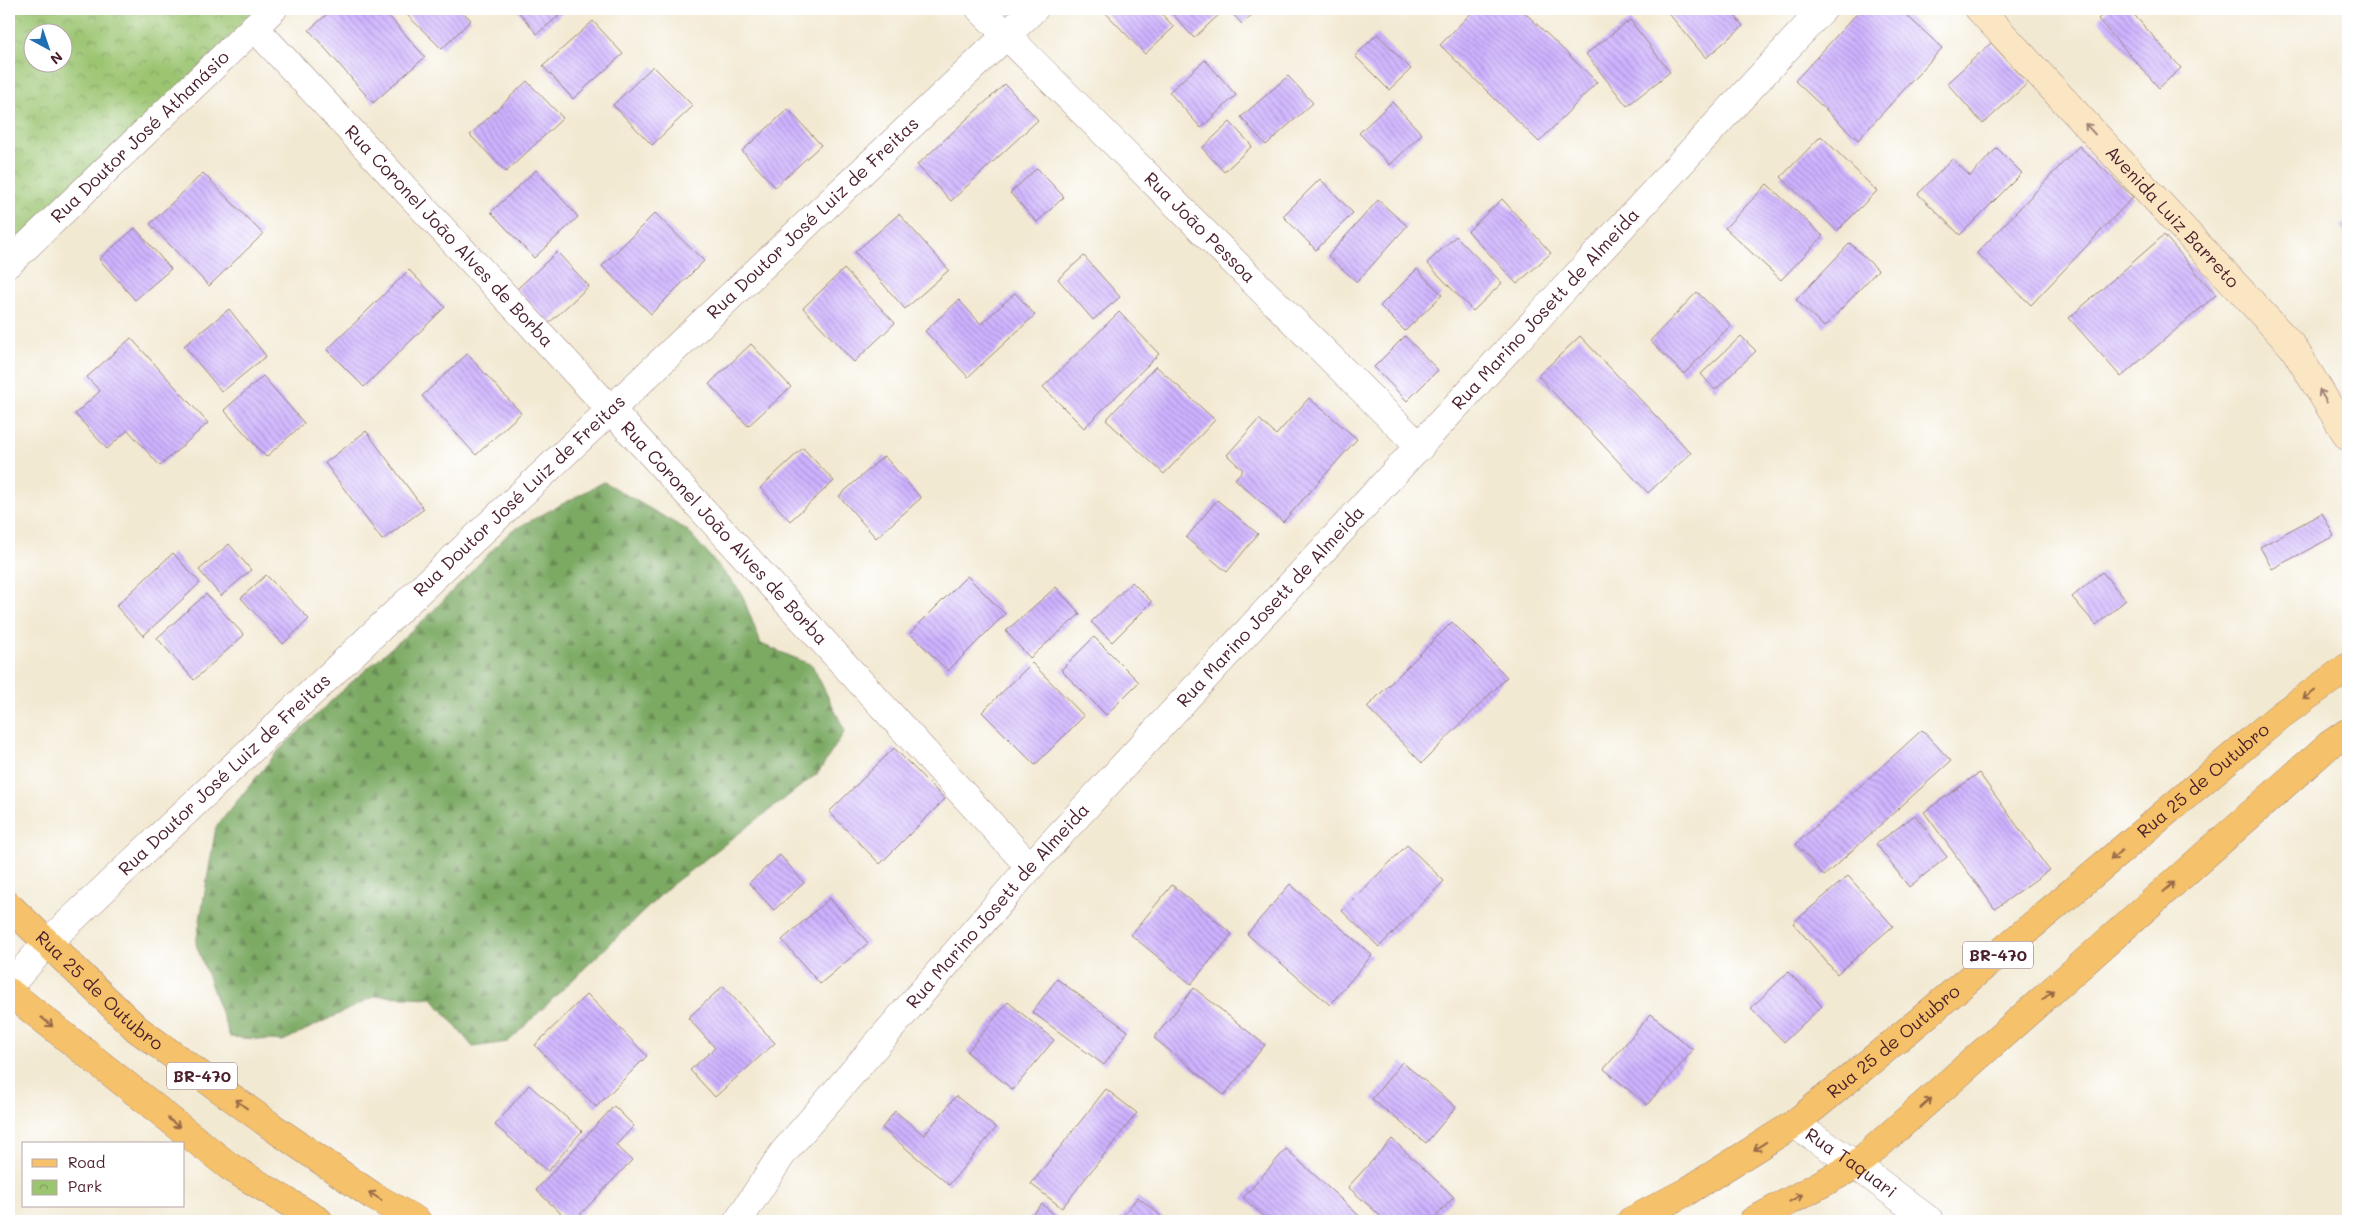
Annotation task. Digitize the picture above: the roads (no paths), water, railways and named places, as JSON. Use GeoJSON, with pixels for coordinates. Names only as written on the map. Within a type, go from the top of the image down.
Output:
{"type":"FeatureCollection","features":[{"type":"Feature","properties":{"kind":"main road","name":"Avenida Luiz Barreto"},"geometry":{"type":"LineString","coordinates":[[1978,9],[2293,347],[2348,437]]}},
{"type":"Feature","properties":{"kind":"main road","name":"Rua 25 de Outubro"},"geometry":{"type":"LineString","coordinates":[[1631,1221],[1686,1192],[1794,1124],[1918,1023],[2281,715],[2348,667]]}},
{"type":"Feature","properties":{"kind":"main road"},"geometry":{"type":"LineString","coordinates":[[1753,1221],[1856,1165],[2329,744],[2348,732]]}},
{"type":"Feature","properties":{"kind":"main road","name":"Rua 25 de Outubro"},"geometry":{"type":"LineString","coordinates":[[9,906],[46,944],[137,1029],[278,1131],[373,1196],[416,1221]]}},
{"type":"Feature","properties":{"kind":"main road","name":"BR-470"},"geometry":{"type":"LineString","coordinates":[[9,992],[230,1167],[319,1221]]}},
{"type":"Feature","properties":{"kind":"street","name":"Rua João Pessoa"},"geometry":{"type":"LineString","coordinates":[[980,9],[1420,447]]}},
{"type":"Feature","properties":{"kind":"street","name":"Rua Doutor José Luiz de Freitas"},"geometry":{"type":"LineString","coordinates":[[9,986],[46,944],[1034,9]]}},
{"type":"Feature","properties":{"kind":"street","name":"Rua Marino Josett de Almeida"},"geometry":{"type":"LineString","coordinates":[[738,1221],[783,1153],[1030,867],[1823,9]]}},
{"type":"Feature","properties":{"kind":"street","name":"Rua Doutor José Athanásio"},"geometry":{"type":"LineString","coordinates":[[9,263],[264,18]]}},
{"type":"Feature","properties":{"kind":"street","name":"Rua Coronel João Alves de Borba"},"geometry":{"type":"LineString","coordinates":[[264,18],[611,410],[857,681],[1030,867]]}},
{"type":"Feature","properties":{"kind":"street","name":"Rua Taquari"},"geometry":{"type":"LineString","coordinates":[[1794,1124],[1856,1165],[1930,1221]]}}]}
